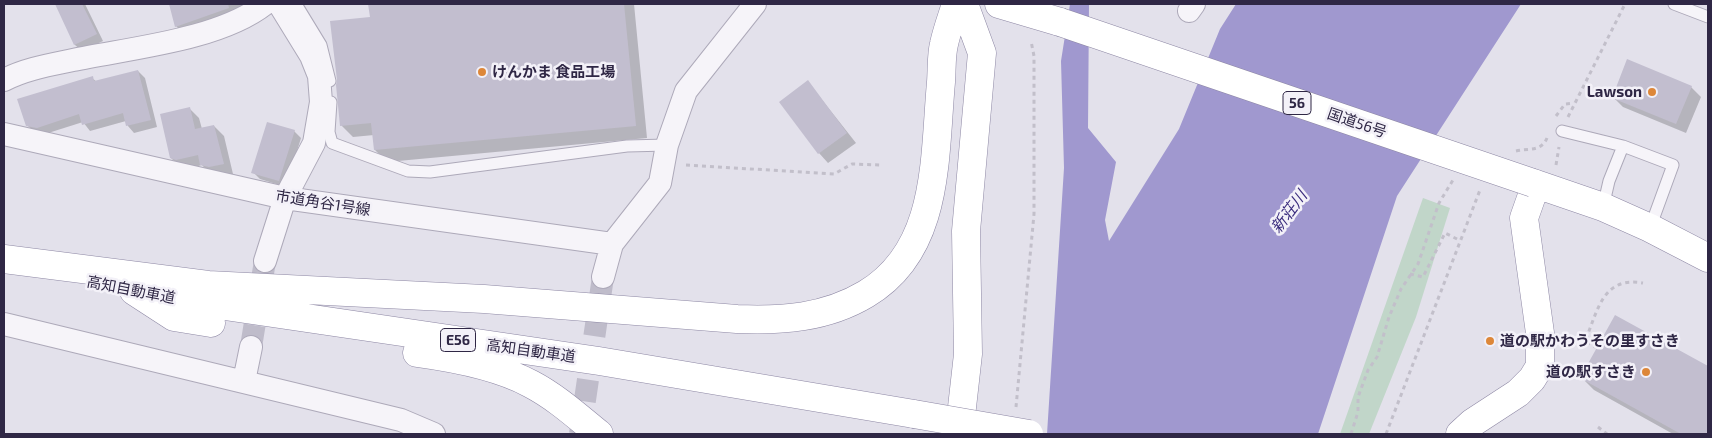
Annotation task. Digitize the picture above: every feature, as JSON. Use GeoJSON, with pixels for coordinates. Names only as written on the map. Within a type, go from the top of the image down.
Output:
{"type":"FeatureCollection","features":[{"type":"Feature","properties":{"kind":"highway"},"geometry":{"type":"LineString","coordinates":[[4,259],[208,285],[484,299],[752,320],[797,318],[825,312],[853,302],[878,287],[896,270],[910,252],[922,227],[934,163],[944,45],[956,4]]}},
{"type":"Feature","properties":{"kind":"highway"},"geometry":{"type":"LineString","coordinates":[[959,434],[968,354],[966,231],[982,53],[964,4]]}},
{"type":"Feature","properties":{"kind":"highway","name":"国道56号"},"geometry":{"type":"LineString","coordinates":[[998,4],[1060,22],[1602,207],[1650,228],[1708,258]]}},
{"type":"Feature","properties":{"kind":"highway"},"geometry":{"type":"LineString","coordinates":[[1460,434],[1472,423],[1518,393],[1540,366],[1540,333],[1524,218],[1541,186]]}},
{"type":"Feature","properties":{"kind":"highway","name":"高知自動車道"},"geometry":{"type":"LineString","coordinates":[[4,265],[134,291],[599,361],[1029,434]]}},
{"type":"Feature","properties":{"kind":"highway"},"geometry":{"type":"LineString","coordinates":[[134,291],[174,317],[447,357],[498,372],[531,384],[564,405],[599,434]]}},
{"type":"Feature","properties":{"kind":"street"},"geometry":{"type":"LineString","coordinates":[[4,80],[36,67],[220,28],[250,15],[265,4]]}},
{"type":"Feature","properties":{"kind":"street"},"geometry":{"type":"LineString","coordinates":[[265,261],[285,198],[314,143],[321,102],[318,76],[310,56],[279,4]]}},
{"type":"Feature","properties":{"kind":"street"},"geometry":{"type":"LineString","coordinates":[[604,277],[612,244],[660,183],[666,154],[686,91],[755,4]]}},
{"type":"Feature","properties":{"kind":"street","name":"市道角谷1号線"},"geometry":{"type":"LineString","coordinates":[[4,134],[285,198],[612,244]]}},
{"type":"Feature","properties":{"kind":"street"},"geometry":{"type":"LineString","coordinates":[[4,324],[401,420],[434,434]]}},
{"type":"Feature","properties":{"kind":"street"},"geometry":{"type":"LineString","coordinates":[[244,381],[251,347]]}},
{"type":"Feature","properties":{"kind":"lane"},"geometry":{"type":"LineString","coordinates":[[296,4],[321,44],[328,68],[332,98],[329,132],[332,143],[408,171],[430,172],[627,146],[666,154]]}},
{"type":"Feature","properties":{"kind":"lane"},"geometry":{"type":"LineString","coordinates":[[1674,4],[1708,17]]}},
{"type":"Feature","properties":{"kind":"lane"},"geometry":{"type":"LineString","coordinates":[[1562,131],[1623,146],[1672,165],[1650,228]]}},
{"type":"Feature","properties":{"kind":"lane"},"geometry":{"type":"LineString","coordinates":[[1602,207],[1609,181],[1623,146]]}},
{"type":"Feature","properties":{"kind":"path"},"geometry":{"type":"LineString","coordinates":[[1541,186],[1556,166],[1562,131],[1580,88],[1625,4]]}},
{"type":"Feature","properties":{"kind":"path"},"geometry":{"type":"LineString","coordinates":[[1016,411],[1034,214],[1034,56],[1032,41]]}},
{"type":"Feature","properties":{"kind":"path"},"geometry":{"type":"LineString","coordinates":[[666,154],[834,174],[852,164],[881,164]]}},
{"type":"Feature","properties":{"kind":"path"},"geometry":{"type":"LineString","coordinates":[[1386,434],[1459,240],[1481,187]]}},
{"type":"Feature","properties":{"kind":"path"},"geometry":{"type":"LineString","coordinates":[[1352,434],[1358,412],[1358,398],[1368,370],[1377,357],[1401,289],[1424,253],[1440,203]]}},
{"type":"Feature","properties":{"kind":"path"},"geometry":{"type":"LineString","coordinates":[[1410,274],[1423,277],[1445,233],[1459,240]]}},
{"type":"Feature","properties":{"kind":"path"},"geometry":{"type":"LineString","coordinates":[[1597,348],[1585,340],[1606,292],[1617,284],[1630,281],[1643,283]]}},
{"type":"Feature","properties":{"kind":"path"},"geometry":{"type":"LineString","coordinates":[[1598,427],[1607,434]]}},
{"type":"Feature","properties":{"kind":"green space"},"geometry":{"type":"Polygon","coordinates":[[[1423,198],[1450,208],[1416,317],[1369,434],[1340,434],[1423,198]]]}},
{"type":"Feature","properties":{"kind":"water","name":"新荘川"},"geometry":{"type":"Polygon","coordinates":[[[1070,4],[1089,4],[1088,128],[1116,162],[1105,220],[1109,241],[1179,129],[1220,29],[1236,4],[1521,4],[1397,196],[1318,434],[1047,434],[1064,168],[1061,61],[1070,4]]]}},
{"type":"Feature","properties":{"kind":"building"},"geometry":{"type":"Polygon","coordinates":[[[55,4],[82,4],[97,34],[74,45],[55,4]]]}},
{"type":"Feature","properties":{"kind":"building"},"geometry":{"type":"Polygon","coordinates":[[[169,4],[228,4],[229,8],[175,27],[169,4]]]}},
{"type":"Feature","properties":{"kind":"building","name":"けんかま 食品工場"},"geometry":{"type":"Polygon","coordinates":[[[368,4],[624,4],[636,126],[374,150],[371,123],[340,126],[330,21],[370,17],[368,4]]]}},
{"type":"Feature","properties":{"kind":"building","name":"Lawson"},"geometry":{"type":"Polygon","coordinates":[[[1627,59],[1692,86],[1676,124],[1612,98],[1627,59]]]}},
{"type":"Feature","properties":{"kind":"building"},"geometry":{"type":"Polygon","coordinates":[[[138,70],[151,120],[126,126],[123,113],[82,125],[79,114],[37,128],[26,126],[17,99],[93,76],[94,81],[138,70]]]}},
{"type":"Feature","properties":{"kind":"building"},"geometry":{"type":"Polygon","coordinates":[[[808,80],[847,133],[818,154],[779,102],[808,80]]]}},
{"type":"Feature","properties":{"kind":"building"},"geometry":{"type":"Polygon","coordinates":[[[190,107],[195,129],[214,125],[224,164],[209,167],[200,165],[198,155],[176,160],[170,158],[160,114],[190,107]]]}},
{"type":"Feature","properties":{"kind":"building"},"geometry":{"type":"Polygon","coordinates":[[[267,122],[295,130],[279,181],[251,173],[267,122]]]}},
{"type":"Feature","properties":{"kind":"building","name":"道の駅すさき"},"geometry":{"type":"Polygon","coordinates":[[[1615,315],[1708,366],[1708,434],[1681,434],[1580,378],[1615,315]]]}},
{"type":"Feature","properties":{"kind":"tunnel"},"geometry":{"type":"LineString","coordinates":[[251,347],[265,261]]}},
{"type":"Feature","properties":{"kind":"tunnel"},"geometry":{"type":"LineString","coordinates":[[580,434],[603,277]]}},
{"type":"Feature","properties":{"kind":"place","name":"けんかま 食品工場"},"geometry":{"type":"Point","coordinates":[482,72]}},
{"type":"Feature","properties":{"kind":"place","name":"Lawson"},"geometry":{"type":"Point","coordinates":[1652,92]}},
{"type":"Feature","properties":{"kind":"place","name":"道の駅かわうその里すさき"},"geometry":{"type":"Point","coordinates":[1490,341]}},
{"type":"Feature","properties":{"kind":"place","name":"道の駅すさき"},"geometry":{"type":"Point","coordinates":[1646,372]}}]}
